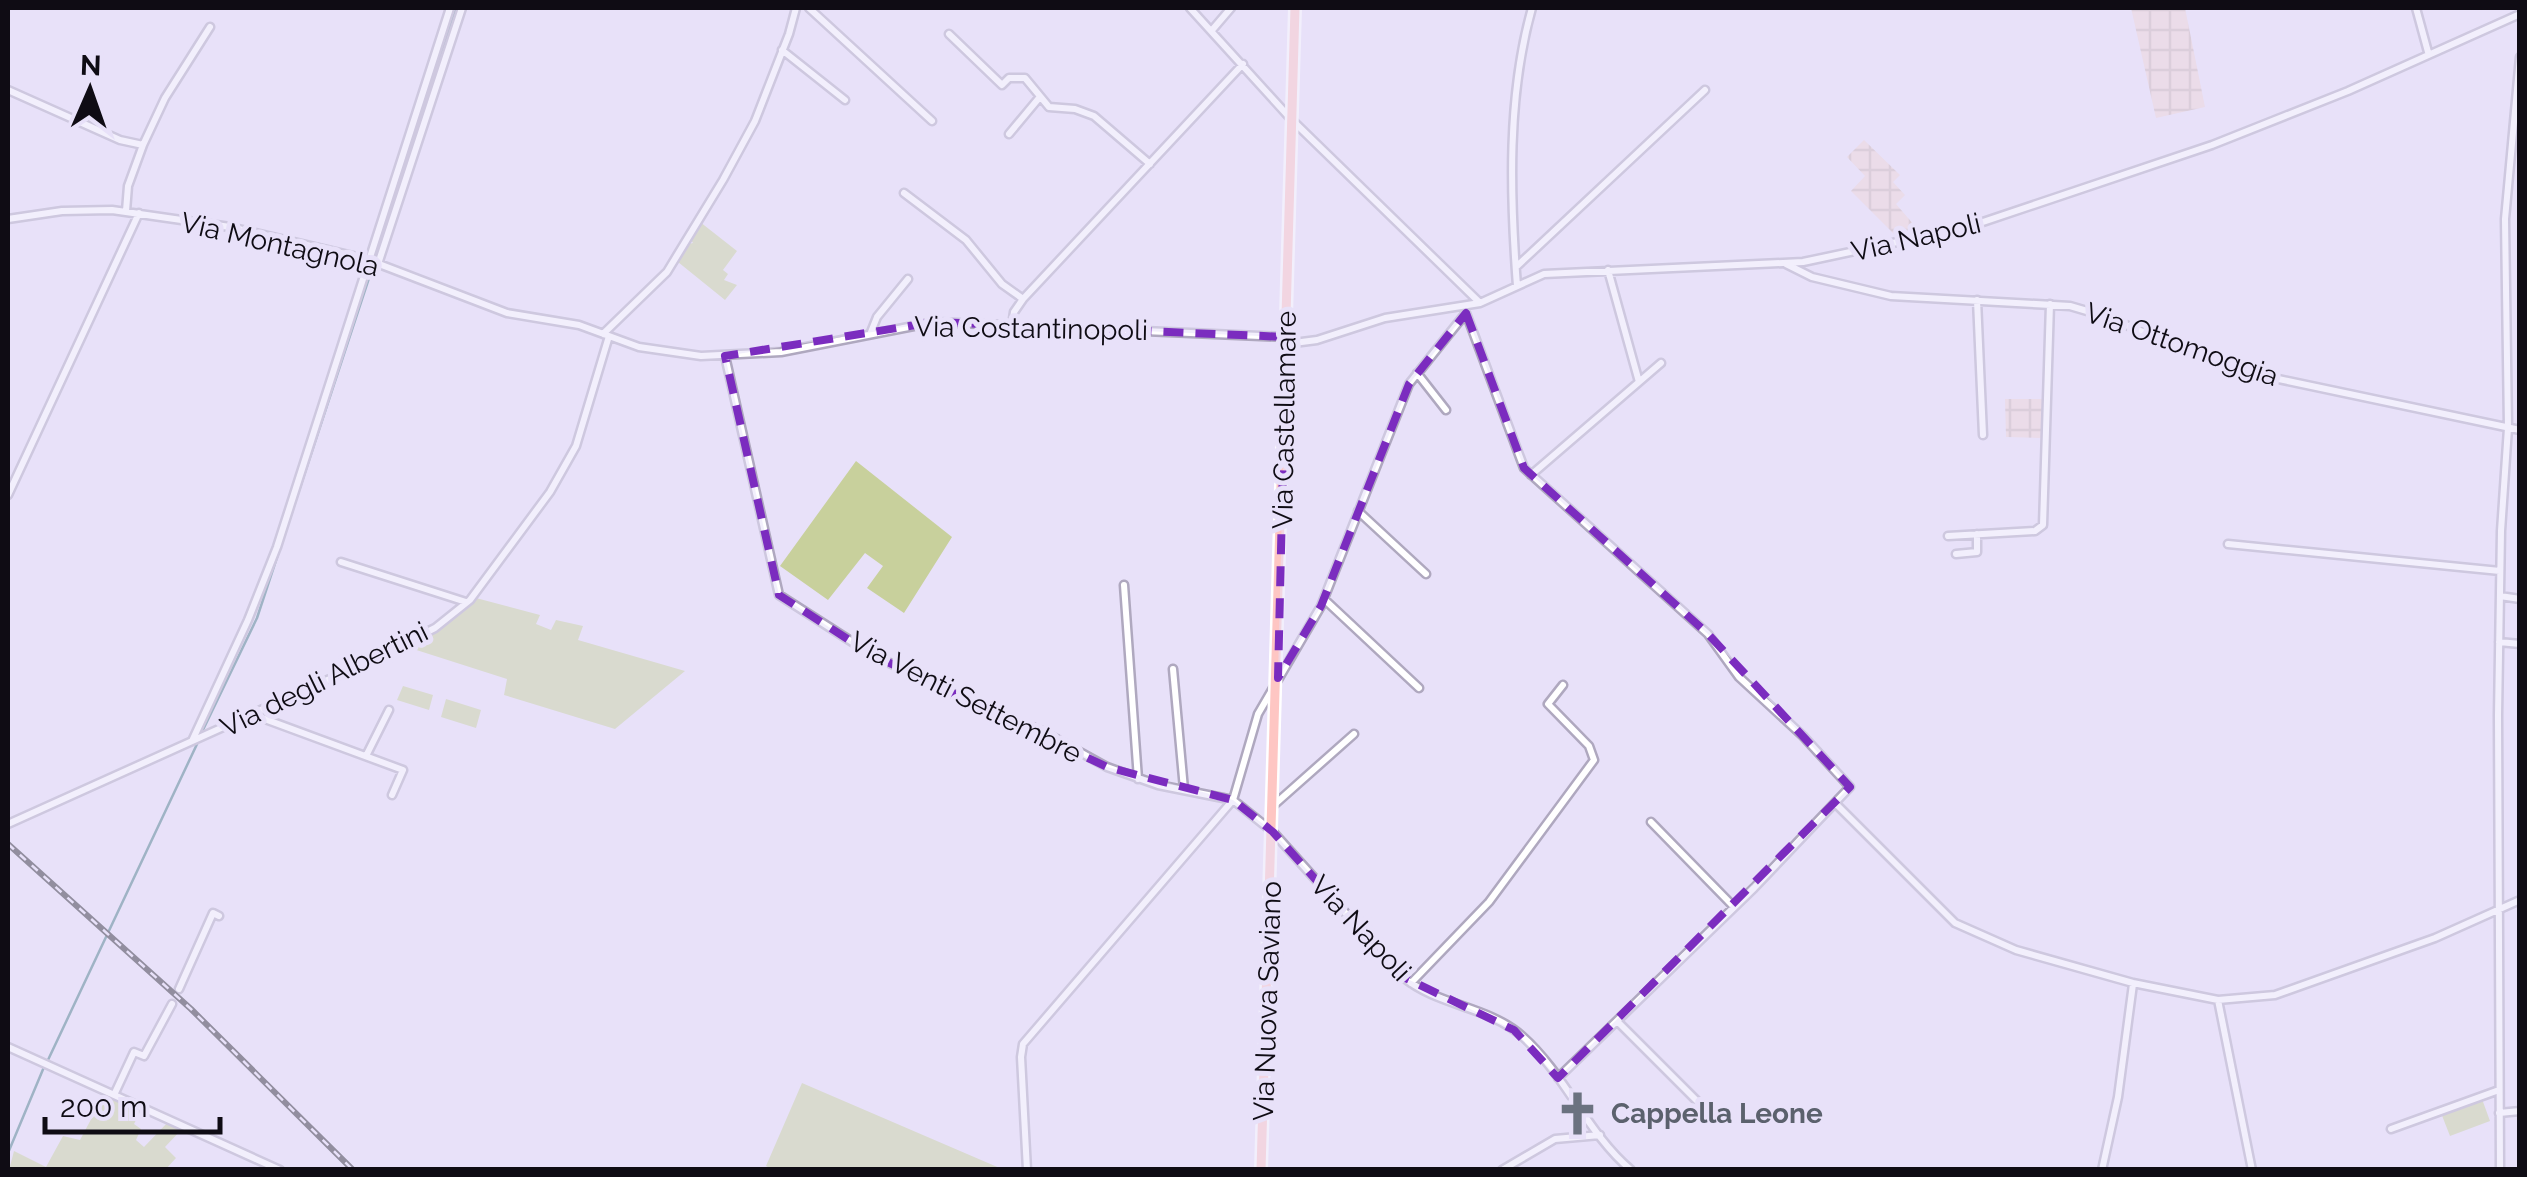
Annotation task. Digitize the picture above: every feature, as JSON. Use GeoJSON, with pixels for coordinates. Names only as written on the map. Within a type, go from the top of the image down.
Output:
{"type":"FeatureCollection","features":[{"type":"Feature","properties":{"kind":"main road","name":"Via Castellamare"},"geometry":{"type":"LineString","coordinates":[[1273,832],[1295,8]]}},
{"type":"Feature","properties":{"kind":"main road","name":"Via Nuova Saviano"},"geometry":{"type":"LineString","coordinates":[[1261,1170],[1273,832]]}},
{"type":"Feature","properties":{"kind":"street"},"geometry":{"type":"LineString","coordinates":[[197,740],[268,572],[450,8]]}},
{"type":"Feature","properties":{"kind":"street"},"geometry":{"type":"LineString","coordinates":[[378,264],[462,8]]}},
{"type":"Feature","properties":{"kind":"street"},"geometry":{"type":"LineString","coordinates":[[606,335],[675,261],[743,144],[796,8]]}},
{"type":"Feature","properties":{"kind":"street"},"geometry":{"type":"LineString","coordinates":[[809,8],[932,122]]}},
{"type":"Feature","properties":{"kind":"street"},"geometry":{"type":"LineString","coordinates":[[1027,1170],[1023,1044],[1233,800],[1258,714],[1324,599],[1409,384],[1476,304],[1291,120],[1213,29],[1190,8]]}},
{"type":"Feature","properties":{"kind":"street"},"geometry":{"type":"LineString","coordinates":[[1213,29],[1231,8]]}},
{"type":"Feature","properties":{"kind":"street"},"geometry":{"type":"LineString","coordinates":[[1517,286],[1513,205],[1516,106],[1532,8]]}},
{"type":"Feature","properties":{"kind":"street"},"geometry":{"type":"LineString","coordinates":[[2416,8],[2428,52]]}},
{"type":"Feature","properties":{"kind":"street","name":"Via Napoli"},"geometry":{"type":"LineString","coordinates":[[1286,340],[1317,340],[1385,318],[1476,304],[1544,274],[1786,264],[1968,226],[2099,185],[2316,104],[2520,14]]}},
{"type":"Feature","properties":{"kind":"street"},"geometry":{"type":"LineString","coordinates":[[126,211],[128,186],[143,145],[165,98],[210,27]]}},
{"type":"Feature","properties":{"kind":"street"},"geometry":{"type":"LineString","coordinates":[[949,34],[1002,85],[1009,78],[1025,78],[1049,107],[1094,116],[1150,164]]}},
{"type":"Feature","properties":{"kind":"street"},"geometry":{"type":"LineString","coordinates":[[782,50],[844,100]]}},
{"type":"Feature","properties":{"kind":"street"},"geometry":{"type":"LineString","coordinates":[[2500,1170],[2499,642],[2508,438],[2505,219],[2520,57]]}},
{"type":"Feature","properties":{"kind":"street"},"geometry":{"type":"LineString","coordinates":[[1012,325],[1014,312],[1023,298],[1244,64]]}},
{"type":"Feature","properties":{"kind":"street"},"geometry":{"type":"LineString","coordinates":[[8,90],[120,140],[143,145]]}},
{"type":"Feature","properties":{"kind":"street"},"geometry":{"type":"LineString","coordinates":[[1516,268],[1705,90]]}},
{"type":"Feature","properties":{"kind":"street"},"geometry":{"type":"LineString","coordinates":[[1009,134],[1040,98]]}},
{"type":"Feature","properties":{"kind":"street"},"geometry":{"type":"LineString","coordinates":[[904,193],[966,240],[1002,284],[1023,298]]}},
{"type":"Feature","properties":{"kind":"street","name":"Via Montagnola"},"geometry":{"type":"LineString","coordinates":[[8,219],[62,211],[126,211],[230,227],[370,260],[487,307],[566,322],[606,335]]}},
{"type":"Feature","properties":{"kind":"street"},"geometry":{"type":"LineString","coordinates":[[8,495],[139,213]]}},
{"type":"Feature","properties":{"kind":"street","name":"Via Ottomoggia"},"geometry":{"type":"LineString","coordinates":[[1786,264],[1812,277],[1890,296],[2050,304],[2090,311],[2212,360],[2269,377],[2520,430]]}},
{"type":"Feature","properties":{"kind":"street"},"geometry":{"type":"LineString","coordinates":[[1608,270],[1638,382]]}},
{"type":"Feature","properties":{"kind":"street"},"geometry":{"type":"LineString","coordinates":[[870,333],[908,278]]}},
{"type":"Feature","properties":{"kind":"street"},"geometry":{"type":"LineString","coordinates":[[1977,300],[1984,435]]}},
{"type":"Feature","properties":{"kind":"street"},"geometry":{"type":"LineString","coordinates":[[1948,536],[2034,531],[2043,526],[2050,304]]}},
{"type":"Feature","properties":{"kind":"street"},"geometry":{"type":"LineString","coordinates":[[1466,312],[1524,468],[1708,634],[1739,677],[1803,736],[1850,787],[1734,907],[1558,1078]]}},
{"type":"Feature","properties":{"kind":"street","name":"Via Costantinopoli"},"geometry":{"type":"LineString","coordinates":[[606,335],[639,347],[724,356],[781,352],[934,322],[1286,340]]}},
{"type":"Feature","properties":{"kind":"street","name":"Via degli Albertini"},"geometry":{"type":"LineString","coordinates":[[8,824],[435,628],[467,602],[550,492],[576,446],[606,335]]}},
{"type":"Feature","properties":{"kind":"street","name":"Via Venti Settembre"},"geometry":{"type":"LineString","coordinates":[[724,356],[778,596],[912,675],[1015,718],[1074,752],[1138,779],[1233,800],[1273,832]]}},
{"type":"Feature","properties":{"kind":"street"},"geometry":{"type":"LineString","coordinates":[[1531,475],[1661,363]]}},
{"type":"Feature","properties":{"kind":"street"},"geometry":{"type":"LineString","coordinates":[[1417,373],[1446,410]]}},
{"type":"Feature","properties":{"kind":"street"},"geometry":{"type":"LineString","coordinates":[[1358,512],[1426,574]]}},
{"type":"Feature","properties":{"kind":"street"},"geometry":{"type":"LineString","coordinates":[[1956,554],[1977,552],[1976,534]]}},
{"type":"Feature","properties":{"kind":"street"},"geometry":{"type":"LineString","coordinates":[[2228,544],[2500,571]]}},
{"type":"Feature","properties":{"kind":"street"},"geometry":{"type":"LineString","coordinates":[[341,562],[467,602]]}},
{"type":"Feature","properties":{"kind":"street"},"geometry":{"type":"LineString","coordinates":[[1124,585],[1138,779]]}},
{"type":"Feature","properties":{"kind":"street"},"geometry":{"type":"LineString","coordinates":[[2500,596],[2520,599]]}},
{"type":"Feature","properties":{"kind":"street"},"geometry":{"type":"LineString","coordinates":[[1324,599],[1419,688]]}},
{"type":"Feature","properties":{"kind":"street"},"geometry":{"type":"LineString","coordinates":[[2499,642],[2520,644]]}},
{"type":"Feature","properties":{"kind":"street"},"geometry":{"type":"LineString","coordinates":[[1172,668],[1184,790]]}},
{"type":"Feature","properties":{"kind":"street"},"geometry":{"type":"LineString","coordinates":[[1411,983],[1489,902],[1594,760],[1589,746],[1548,704],[1563,684]]}},
{"type":"Feature","properties":{"kind":"street"},"geometry":{"type":"LineString","coordinates":[[366,756],[388,710]]}},
{"type":"Feature","properties":{"kind":"street"},"geometry":{"type":"LineString","coordinates":[[253,714],[403,770],[392,795]]}},
{"type":"Feature","properties":{"kind":"street"},"geometry":{"type":"LineString","coordinates":[[1274,805],[1354,734]]}},
{"type":"Feature","properties":{"kind":"street"},"geometry":{"type":"LineString","coordinates":[[1834,803],[1955,924],[2016,950],[2133,984],[2218,1000],[2275,995],[2435,938],[2520,900]]}},
{"type":"Feature","properties":{"kind":"street"},"geometry":{"type":"LineString","coordinates":[[1651,822],[1734,907]]}},
{"type":"Feature","properties":{"kind":"street","name":"Via Napoli"},"geometry":{"type":"LineString","coordinates":[[1273,832],[1411,983],[1430,996],[1466,1007],[1514,1030],[1631,1170]]}},
{"type":"Feature","properties":{"kind":"street"},"geometry":{"type":"LineString","coordinates":[[179,989],[214,913],[219,916]]}},
{"type":"Feature","properties":{"kind":"street"},"geometry":{"type":"LineString","coordinates":[[2102,1170],[2118,1096],[2133,984]]}},
{"type":"Feature","properties":{"kind":"street"},"geometry":{"type":"LineString","coordinates":[[2218,1000],[2252,1170]]}},
{"type":"Feature","properties":{"kind":"street"},"geometry":{"type":"LineString","coordinates":[[114,1094],[134,1052],[144,1056],[172,1004]]}},
{"type":"Feature","properties":{"kind":"street"},"geometry":{"type":"LineString","coordinates":[[1617,1021],[1708,1112]]}},
{"type":"Feature","properties":{"kind":"street"},"geometry":{"type":"LineString","coordinates":[[8,1047],[280,1170]]}},
{"type":"Feature","properties":{"kind":"street"},"geometry":{"type":"LineString","coordinates":[[2391,1129],[2499,1090]]}},
{"type":"Feature","properties":{"kind":"street"},"geometry":{"type":"LineString","coordinates":[[2499,1112],[2520,1111]]}},
{"type":"Feature","properties":{"kind":"street"},"geometry":{"type":"LineString","coordinates":[[1502,1170],[1555,1139],[1602,1135]]}},
{"type":"Feature","properties":{"kind":"highlighted area"},"geometry":{"type":"Polygon","coordinates":[[[1466,313],[1524,468],[1708,634],[1850,787],[1558,1078],[1514,1030],[1403,977],[1273,832],[1233,800],[1107,767],[871,654],[779,595],[725,356],[934,322],[1286,337],[1278,678],[1321,606],[1409,384],[1466,313]]]}},
{"type":"Feature","properties":{"kind":"shaded area"},"geometry":{"type":"Polygon","coordinates":[[[2131,8],[2185,8],[2205,107],[2156,118],[2131,8]]]}},
{"type":"Feature","properties":{"kind":"shaded area"},"geometry":{"type":"Polygon","coordinates":[[[1864,140],[1900,175],[1893,182],[1905,195],[1896,204],[1921,233],[1898,238],[1851,191],[1865,176],[1847,157],[1864,140]]]}},
{"type":"Feature","properties":{"kind":"shaded area"},"geometry":{"type":"Polygon","coordinates":[[[2005,399],[2044,399],[2042,438],[2006,437],[2005,399]]]}},
{"type":"Feature","properties":{"kind":"green space"},"geometry":{"type":"Polygon","coordinates":[[[700,222],[737,251],[723,270],[728,274],[724,280],[737,285],[725,300],[678,262],[688,244],[693,243],[700,222]]]}},
{"type":"Feature","properties":{"kind":"green space"},"geometry":{"type":"Polygon","coordinates":[[[856,461],[952,537],[904,613],[867,588],[883,566],[865,553],[828,600],[780,566],[856,461]]]}},
{"type":"Feature","properties":{"kind":"green space"},"geometry":{"type":"Polygon","coordinates":[[[476,598],[540,615],[536,624],[551,630],[556,620],[583,626],[578,640],[685,671],[615,729],[504,695],[507,679],[407,647],[458,615],[476,598]]]}},
{"type":"Feature","properties":{"kind":"green space"},"geometry":{"type":"Polygon","coordinates":[[[403,686],[433,695],[429,710],[397,700],[403,686]]]}},
{"type":"Feature","properties":{"kind":"green space"},"geometry":{"type":"Polygon","coordinates":[[[446,699],[481,710],[476,728],[441,717],[446,699]]]}},
{"type":"Feature","properties":{"kind":"green space"},"geometry":{"type":"Polygon","coordinates":[[[802,1083],[1002,1169],[773,1170],[766,1166],[802,1083]]]}},
{"type":"Feature","properties":{"kind":"green space"},"geometry":{"type":"Polygon","coordinates":[[[105,1093],[141,1110],[134,1124],[141,1129],[136,1140],[144,1147],[169,1121],[183,1128],[165,1147],[176,1158],[166,1169],[9,1170],[14,1151],[46,1167],[63,1136],[80,1140],[105,1093]]]}},
{"type":"Feature","properties":{"kind":"green space"},"geometry":{"type":"Polygon","coordinates":[[[2482,1099],[2490,1121],[2450,1136],[2441,1113],[2482,1099]]]}},
{"type":"Feature","properties":{"kind":"waterway"},"geometry":{"type":"LineString","coordinates":[[375,257],[456,8]]}},
{"type":"Feature","properties":{"kind":"waterway"},"geometry":{"type":"LineString","coordinates":[[201,734],[257,618],[371,272]]}},
{"type":"Feature","properties":{"kind":"waterway"},"geometry":{"type":"LineString","coordinates":[[48,1060],[198,742]]}},
{"type":"Feature","properties":{"kind":"waterway"},"geometry":{"type":"LineString","coordinates":[[8,1153],[44,1067]]}},
{"type":"Feature","properties":{"kind":"railway"},"geometry":{"type":"LineString","coordinates":[[8,844],[191,1009],[353,1170]]}},
{"type":"Feature","properties":{"kind":"place","name":"Cappella Leone"},"geometry":{"type":"Point","coordinates":[1578,1113]}}]}
